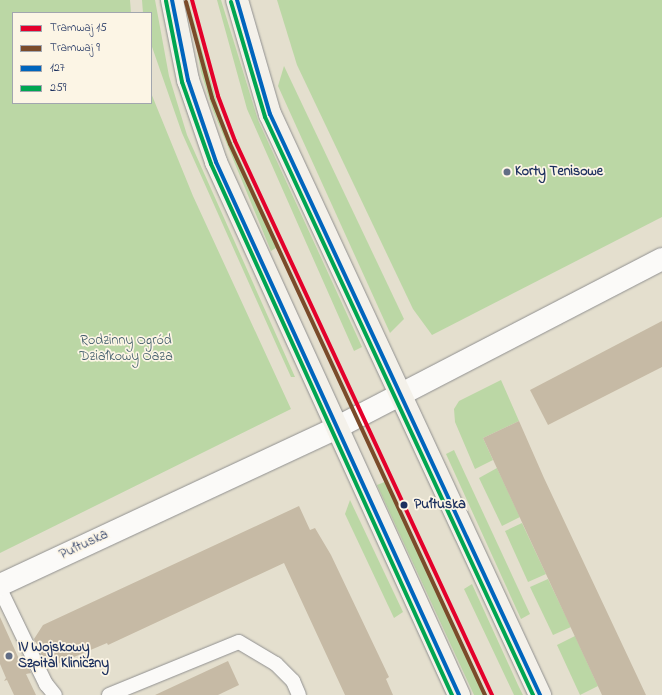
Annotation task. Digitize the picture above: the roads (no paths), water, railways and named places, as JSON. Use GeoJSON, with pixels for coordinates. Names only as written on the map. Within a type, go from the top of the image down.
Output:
{"type":"FeatureCollection","features":[{"type":"Feature","properties":{"kind":"main road"},"geometry":{"type":"LineString","coordinates":[[172,0],[188,80],[216,162],[459,695]]}},
{"type":"Feature","properties":{"kind":"main road"},"geometry":{"type":"LineString","coordinates":[[237,0],[251,57],[270,114],[540,695]]}},
{"type":"Feature","properties":{"kind":"street","name":"Pułtuska"},"geometry":{"type":"LineString","coordinates":[[0,585],[336,428],[662,259]]}},
{"type":"Feature","properties":{"kind":"lane"},"geometry":{"type":"LineString","coordinates":[[0,589],[46,684],[55,695]]}},
{"type":"Feature","properties":{"kind":"lane"},"geometry":{"type":"LineString","coordinates":[[110,695],[238,642],[276,664],[293,681],[299,695]]}},
{"type":"Feature","properties":{"kind":"tram line","name":"15"},"geometry":{"type":"LineString","coordinates":[[192,0],[218,96],[235,141],[492,695]]}},
{"type":"Feature","properties":{"kind":"tram line","name":"9"},"geometry":{"type":"LineString","coordinates":[[186,2],[212,98],[230,144],[485,695]]}},
{"type":"Feature","properties":{"kind":"place","name":"Korty Tenisowe"},"geometry":{"type":"Point","coordinates":[507,172]}},
{"type":"Feature","properties":{"kind":"place","name":"Pułtuska"},"geometry":{"type":"Point","coordinates":[404,505]}},
{"type":"Feature","properties":{"kind":"place","name":"IV Wojskowy Szpital Kliniczny"},"geometry":{"type":"Point","coordinates":[9,656]}},
{"type":"Feature","properties":{"kind":"park label","name":"Rodzinny Ogród Działkowy Oaza"},"geometry":{"type":"Point","coordinates":[126,350]}}]}
